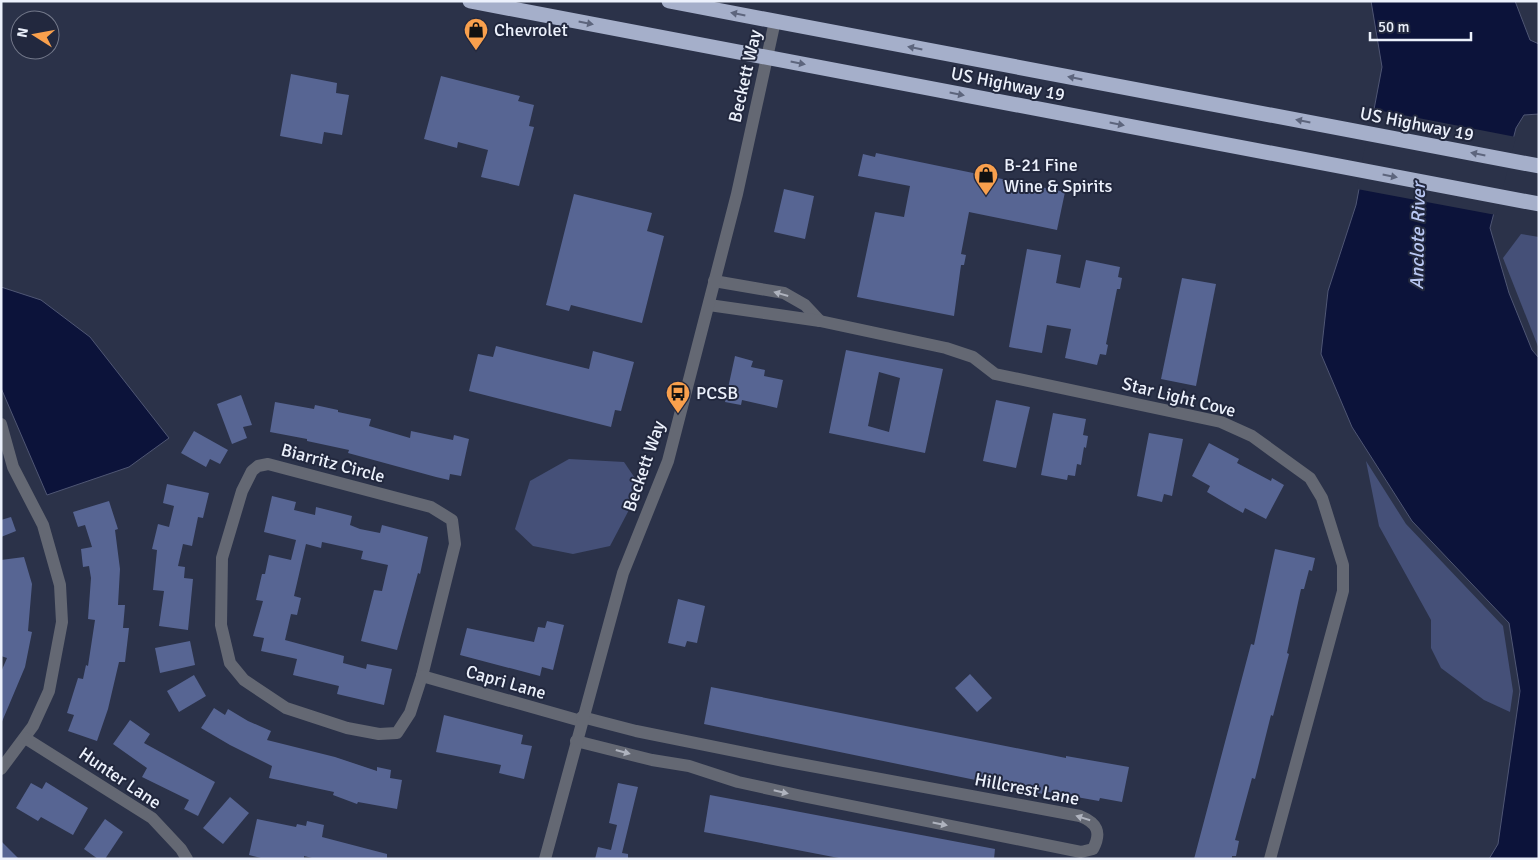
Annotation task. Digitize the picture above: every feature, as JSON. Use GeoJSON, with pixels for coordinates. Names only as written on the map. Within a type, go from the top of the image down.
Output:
{"type":"FeatureCollection","features":[{"type":"Feature","properties":{"kind":"highway","name":"US Highway 19"},"geometry":{"type":"LineString","coordinates":[[470,1],[1539,204]]}},
{"type":"Feature","properties":{"kind":"highway","name":"US Highway 19"},"geometry":{"type":"LineString","coordinates":[[669,1],[1533,165]]}},
{"type":"Feature","properties":{"kind":"street","name":"Beckett Way"},"geometry":{"type":"LineString","coordinates":[[545,859],[623,573],[668,461],[714,281],[776,21]]}},
{"type":"Feature","properties":{"kind":"street"},"geometry":{"type":"LineString","coordinates":[[714,281],[784,293],[805,304],[820,321]]}},
{"type":"Feature","properties":{"kind":"street","name":"Star Light Cove"},"geometry":{"type":"LineString","coordinates":[[708,305],[820,321],[946,348],[973,357],[995,374],[1221,422],[1252,436],[1310,478],[1322,498],[1344,565],[1344,591],[1270,859]]}},
{"type":"Feature","properties":{"kind":"street"},"geometry":{"type":"LineString","coordinates":[[1,424],[13,467],[43,525],[60,585],[62,622],[49,691],[25,738],[1,769]]}},
{"type":"Feature","properties":{"kind":"street","name":"Biarritz Circle"},"geometry":{"type":"LineString","coordinates":[[268,464],[431,507],[452,520],[455,544],[422,676],[410,713],[397,733],[379,734],[347,728],[286,708],[244,680],[230,663],[221,625],[222,558],[242,491],[252,471],[258,466],[268,464]]}},
{"type":"Feature","properties":{"kind":"street"},"geometry":{"type":"LineString","coordinates":[[1,472],[13,467]]}},
{"type":"Feature","properties":{"kind":"street","name":"Capri Lane"},"geometry":{"type":"LineString","coordinates":[[422,676],[582,719]]}},
{"type":"Feature","properties":{"kind":"street","name":"Hillcrest Lane"},"geometry":{"type":"LineString","coordinates":[[576,741],[652,760],[689,766],[738,782],[1081,852],[1093,849],[1098,839],[1098,829],[1092,820],[1080,816],[766,757],[582,719]]}},
{"type":"Feature","properties":{"kind":"street","name":"Hunter Lane"},"geometry":{"type":"LineString","coordinates":[[25,738],[152,818],[187,859]]}},
{"type":"Feature","properties":{"kind":"shaded area"},"geometry":{"type":"Polygon","coordinates":[[[1521,234],[1539,237],[1539,349],[1503,258],[1521,234]]]}},
{"type":"Feature","properties":{"kind":"shaded area"},"geometry":{"type":"Polygon","coordinates":[[[569,459],[624,462],[641,487],[610,546],[573,554],[533,546],[515,529],[530,481],[569,459]]]}},
{"type":"Feature","properties":{"kind":"shaded area"},"geometry":{"type":"Polygon","coordinates":[[[1366,461],[1406,524],[1503,626],[1513,691],[1510,712],[1484,700],[1441,668],[1431,648],[1431,620],[1379,526],[1366,461]]]}},
{"type":"Feature","properties":{"kind":"water","name":"Anclote River"},"geometry":{"type":"Polygon","coordinates":[[[1371,1],[1515,1],[1530,40],[1539,44],[1539,114],[1524,115],[1516,128],[1490,228],[1509,293],[1532,350],[1539,358],[1539,859],[1489,859],[1498,844],[1520,691],[1509,623],[1412,521],[1352,427],[1321,354],[1328,291],[1356,205],[1382,67],[1371,1]]]}},
{"type":"Feature","properties":{"kind":"water"},"geometry":{"type":"Polygon","coordinates":[[[1,287],[41,300],[90,337],[169,438],[129,467],[47,495],[1,388],[1,287]]]}},
{"type":"Feature","properties":{"kind":"pier"},"geometry":{"type":"Polygon","coordinates":[[[1372,109],[1516,137],[1496,215],[1357,189],[1372,109]]]}},
{"type":"Feature","properties":{"kind":"building"},"geometry":{"type":"Polygon","coordinates":[[[291,74],[337,83],[336,93],[349,95],[342,135],[324,132],[322,144],[280,136],[291,74]]]}},
{"type":"Feature","properties":{"kind":"building"},"geometry":{"type":"Polygon","coordinates":[[[441,76],[520,96],[518,101],[534,105],[529,126],[534,127],[519,186],[481,177],[488,150],[458,142],[457,148],[424,139],[441,76]]]}},
{"type":"Feature","properties":{"kind":"building"},"geometry":{"type":"Polygon","coordinates":[[[876,153],[1065,192],[1057,230],[969,212],[961,254],[966,255],[964,265],[961,265],[954,316],[857,297],[875,212],[904,217],[910,186],[858,176],[863,154],[875,157],[876,153]]]}},
{"type":"Feature","properties":{"kind":"building"},"geometry":{"type":"Polygon","coordinates":[[[784,189],[814,196],[805,239],[774,232],[784,189]]]}},
{"type":"Feature","properties":{"kind":"building"},"geometry":{"type":"Polygon","coordinates":[[[574,194],[652,213],[647,231],[664,236],[642,323],[571,305],[569,311],[546,305],[574,194]]]}},
{"type":"Feature","properties":{"kind":"building"},"geometry":{"type":"Polygon","coordinates":[[[1027,249],[1061,255],[1056,283],[1080,288],[1086,260],[1120,267],[1118,277],[1122,278],[1120,289],[1117,289],[1106,344],[1108,345],[1106,355],[1100,354],[1097,365],[1065,358],[1071,329],[1047,325],[1042,353],[1009,347],[1027,249]]]}},
{"type":"Feature","properties":{"kind":"building"},"geometry":{"type":"Polygon","coordinates":[[[1182,278],[1216,284],[1196,386],[1161,379],[1182,278]]]}},
{"type":"Feature","properties":{"kind":"building"},"geometry":{"type":"Polygon","coordinates":[[[496,346],[589,369],[593,351],[634,362],[621,411],[615,410],[611,427],[469,391],[478,354],[493,357],[496,346]]]}},
{"type":"Feature","properties":{"kind":"building"},"geometry":{"type":"Polygon","coordinates":[[[846,350],[943,369],[925,453],[829,433],[846,350]],[[879,372],[868,426],[889,432],[900,378],[879,372]]]}},
{"type":"Feature","properties":{"kind":"building"},"geometry":{"type":"Polygon","coordinates":[[[735,356],[753,361],[751,367],[765,370],[764,376],[783,380],[777,408],[742,400],[741,405],[725,402],[735,356]]]}},
{"type":"Feature","properties":{"kind":"building"},"geometry":{"type":"Polygon","coordinates":[[[241,395],[252,425],[243,427],[247,438],[232,444],[217,404],[241,395]]]}},
{"type":"Feature","properties":{"kind":"building"},"geometry":{"type":"Polygon","coordinates":[[[996,400],[1030,407],[1016,468],[983,461],[996,400]]]}},
{"type":"Feature","properties":{"kind":"building"},"geometry":{"type":"Polygon","coordinates":[[[275,402],[314,409],[315,405],[338,410],[338,412],[371,419],[369,426],[410,438],[411,431],[453,440],[454,435],[469,439],[461,476],[450,474],[449,480],[348,453],[349,450],[270,432],[275,402]]]}},
{"type":"Feature","properties":{"kind":"building"},"geometry":{"type":"Polygon","coordinates":[[[1053,413],[1086,419],[1083,435],[1088,436],[1081,465],[1077,464],[1075,476],[1068,475],[1067,480],[1041,475],[1053,413]]]}},
{"type":"Feature","properties":{"kind":"building"},"geometry":{"type":"Polygon","coordinates":[[[194,431],[228,450],[220,464],[210,459],[206,467],[181,453],[194,431]]]}},
{"type":"Feature","properties":{"kind":"building"},"geometry":{"type":"Polygon","coordinates":[[[1149,433],[1183,439],[1172,496],[1164,494],[1162,502],[1137,496],[1149,433]]]}},
{"type":"Feature","properties":{"kind":"building"},"geometry":{"type":"Polygon","coordinates":[[[1209,443],[1239,459],[1237,463],[1271,481],[1272,478],[1284,485],[1266,519],[1245,508],[1243,513],[1234,508],[1207,492],[1210,486],[1192,476],[1209,443]]]}},
{"type":"Feature","properties":{"kind":"building"},"geometry":{"type":"Polygon","coordinates":[[[167,484],[209,493],[203,518],[198,517],[192,546],[183,544],[178,566],[185,567],[184,578],[193,579],[188,630],[159,626],[164,591],[153,590],[157,550],[152,549],[158,524],[169,527],[174,506],[163,503],[167,484]]]}},
{"type":"Feature","properties":{"kind":"building"},"geometry":{"type":"Polygon","coordinates":[[[272,496],[296,502],[294,510],[315,515],[316,507],[352,516],[350,525],[360,529],[380,533],[382,525],[428,537],[420,574],[418,573],[397,650],[361,641],[374,590],[382,591],[388,565],[361,559],[363,551],[322,542],[321,548],[306,544],[294,596],[301,598],[297,615],[291,614],[285,640],[344,656],[343,663],[366,669],[367,664],[392,669],[384,705],[337,694],[339,686],[293,675],[297,659],[261,651],[264,638],[253,636],[263,601],[256,600],[262,574],[265,574],[269,555],[291,560],[296,540],[264,532],[272,496]]]}},
{"type":"Feature","properties":{"kind":"building"},"geometry":{"type":"Polygon","coordinates":[[[109,501],[118,529],[115,530],[120,569],[118,605],[125,605],[123,628],[129,628],[125,662],[119,662],[108,709],[97,741],[68,731],[74,715],[67,713],[78,678],[83,679],[86,665],[88,666],[95,620],[88,619],[91,578],[89,566],[83,567],[81,549],[92,547],[85,525],[78,527],[73,512],[109,501]]]}},
{"type":"Feature","properties":{"kind":"building"},"geometry":{"type":"Polygon","coordinates":[[[11,517],[16,531],[1,537],[1,520],[11,517]]]}},
{"type":"Feature","properties":{"kind":"building"},"geometry":{"type":"Polygon","coordinates":[[[1275,549],[1315,558],[1312,571],[1309,570],[1304,589],[1301,589],[1287,653],[1289,654],[1273,716],[1271,715],[1255,779],[1252,778],[1235,840],[1239,841],[1236,856],[1232,856],[1232,859],[1194,859],[1251,644],[1254,645],[1275,549]]]}},
{"type":"Feature","properties":{"kind":"building"},"geometry":{"type":"Polygon","coordinates":[[[24,557],[32,584],[28,631],[32,632],[25,667],[1,724],[1,672],[7,658],[1,656],[1,560],[24,557]]]}},
{"type":"Feature","properties":{"kind":"building"},"geometry":{"type":"Polygon","coordinates":[[[678,599],[705,606],[697,643],[687,641],[685,647],[668,643],[678,599]]]}},
{"type":"Feature","properties":{"kind":"building"},"geometry":{"type":"Polygon","coordinates":[[[547,621],[564,625],[553,670],[542,667],[540,676],[460,655],[467,628],[534,642],[538,627],[545,628],[547,621]]]}},
{"type":"Feature","properties":{"kind":"building"},"geometry":{"type":"Polygon","coordinates":[[[190,641],[195,665],[160,673],[155,648],[190,641]]]}},
{"type":"Feature","properties":{"kind":"building"},"geometry":{"type":"Polygon","coordinates":[[[970,674],[992,698],[977,712],[955,688],[970,674]]]}},
{"type":"Feature","properties":{"kind":"building"},"geometry":{"type":"Polygon","coordinates":[[[194,675],[206,696],[179,712],[167,691],[194,675]]]}},
{"type":"Feature","properties":{"kind":"building"},"geometry":{"type":"Polygon","coordinates":[[[711,687],[1066,758],[1066,756],[1129,767],[1122,802],[1100,798],[1099,801],[1048,792],[1048,795],[704,724],[711,687]]]}},
{"type":"Feature","properties":{"kind":"building"},"geometry":{"type":"Polygon","coordinates":[[[214,708],[225,715],[228,709],[248,721],[271,731],[267,740],[335,757],[377,771],[377,767],[391,770],[390,778],[402,780],[397,809],[358,802],[357,804],[333,795],[334,792],[269,778],[272,766],[201,728],[214,708]]]}},
{"type":"Feature","properties":{"kind":"building"},"geometry":{"type":"Polygon","coordinates":[[[444,715],[523,735],[521,744],[532,746],[524,779],[499,773],[501,765],[436,752],[444,715]]]}},
{"type":"Feature","properties":{"kind":"building"},"geometry":{"type":"Polygon","coordinates":[[[130,720],[150,734],[144,743],[215,782],[198,816],[184,809],[189,800],[142,777],[147,768],[113,744],[130,720]]]}},
{"type":"Feature","properties":{"kind":"building"},"geometry":{"type":"Polygon","coordinates":[[[46,782],[88,808],[73,835],[41,817],[38,821],[16,808],[31,783],[42,789],[46,782]]]}},
{"type":"Feature","properties":{"kind":"building"},"geometry":{"type":"Polygon","coordinates":[[[618,783],[638,787],[622,853],[628,854],[628,859],[595,859],[598,847],[611,850],[617,825],[609,823],[618,783]]]}},
{"type":"Feature","properties":{"kind":"building"},"geometry":{"type":"Polygon","coordinates":[[[710,795],[995,849],[994,859],[844,859],[704,832],[710,795]]]}},
{"type":"Feature","properties":{"kind":"building"},"geometry":{"type":"Polygon","coordinates":[[[230,797],[249,813],[223,844],[203,828],[230,797]]]}},
{"type":"Feature","properties":{"kind":"building"},"geometry":{"type":"Polygon","coordinates":[[[105,819],[123,832],[105,859],[98,859],[84,849],[105,819]]]}},
{"type":"Feature","properties":{"kind":"building"},"geometry":{"type":"Polygon","coordinates":[[[257,819],[296,827],[297,824],[306,826],[307,821],[324,825],[322,837],[387,854],[387,859],[316,859],[304,856],[304,859],[265,859],[249,855],[257,819]]]}},
{"type":"Feature","properties":{"kind":"building"},"geometry":{"type":"Polygon","coordinates":[[[1,841],[19,859],[1,859],[1,841]]]}},
{"type":"Feature","properties":{"kind":"place","name":"Chevrolet"},"geometry":{"type":"Point","coordinates":[476,51]}},
{"type":"Feature","properties":{"kind":"place","name":"B-21 Fine Wine & Spirits"},"geometry":{"type":"Point","coordinates":[986,196]}},
{"type":"Feature","properties":{"kind":"place","name":"PCSB"},"geometry":{"type":"Point","coordinates":[678,414]}}]}
